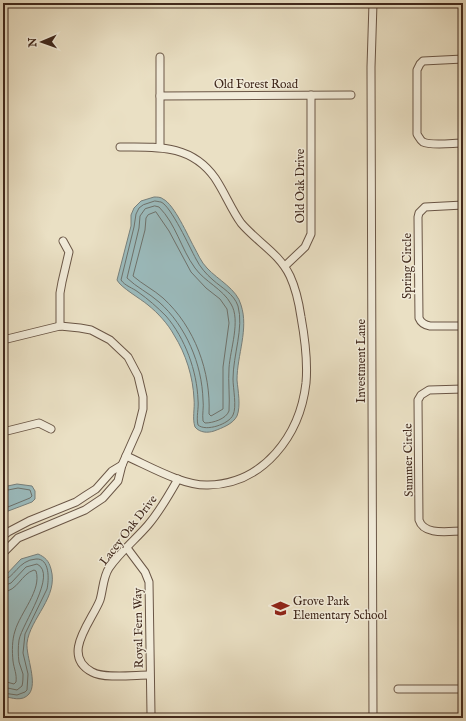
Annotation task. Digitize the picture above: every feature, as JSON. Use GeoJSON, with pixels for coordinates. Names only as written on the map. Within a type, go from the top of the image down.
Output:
{"type":"FeatureCollection","features":[{"type":"Feature","properties":{"kind":"street","name":"Investment Lane"},"geometry":{"type":"LineString","coordinates":[[373,3],[371,67],[373,718]]}},
{"type":"Feature","properties":{"kind":"street"},"geometry":{"type":"LineString","coordinates":[[160,56],[160,147]]}},
{"type":"Feature","properties":{"kind":"street"},"geometry":{"type":"LineString","coordinates":[[463,59],[423,61],[417,70],[417,94],[418,134],[422,141],[428,144],[463,143]]}},
{"type":"Feature","properties":{"kind":"street","name":"Old Oak Drive"},"geometry":{"type":"LineString","coordinates":[[285,266],[305,247],[311,234],[311,95]]}},
{"type":"Feature","properties":{"kind":"street","name":"Old Forest Road"},"geometry":{"type":"LineString","coordinates":[[160,96],[351,95]]}},
{"type":"Feature","properties":{"kind":"street"},"geometry":{"type":"LineString","coordinates":[[120,147],[160,147],[184,153],[201,163],[209,170],[215,178],[232,210],[243,225],[274,253],[285,266],[298,298],[306,347],[304,392],[293,426],[280,449],[257,471],[222,484],[207,486],[197,485],[178,479],[126,456]]}},
{"type":"Feature","properties":{"kind":"street","name":"Spring Circle"},"geometry":{"type":"LineString","coordinates":[[463,205],[426,207],[422,209],[418,217],[419,318],[425,326],[463,326]]}},
{"type":"Feature","properties":{"kind":"street"},"geometry":{"type":"LineString","coordinates":[[60,326],[60,293],[69,252],[63,241]]}},
{"type":"Feature","properties":{"kind":"street"},"geometry":{"type":"LineString","coordinates":[[3,340],[60,326],[80,328],[101,335],[121,349],[134,366],[141,386],[142,409],[138,429],[122,465],[118,481],[103,498],[85,510],[18,538],[3,552]]}},
{"type":"Feature","properties":{"kind":"street","name":"Summer Circle"},"geometry":{"type":"LineString","coordinates":[[463,389],[428,390],[424,391],[418,400],[420,524],[423,528],[431,531],[463,531]]}},
{"type":"Feature","properties":{"kind":"street"},"geometry":{"type":"LineString","coordinates":[[3,432],[39,423],[51,429]]}},
{"type":"Feature","properties":{"kind":"street"},"geometry":{"type":"LineString","coordinates":[[3,536],[29,521],[76,502],[96,489],[112,472],[122,465]]}},
{"type":"Feature","properties":{"kind":"street","name":"Lacey Oak Drive"},"geometry":{"type":"LineString","coordinates":[[149,675],[98,675],[85,666],[78,654],[78,644],[81,635],[96,608],[106,574],[111,566],[159,510],[178,479]]}},
{"type":"Feature","properties":{"kind":"street","name":"Royal Fern Way"},"geometry":{"type":"LineString","coordinates":[[127,548],[145,572],[149,582],[149,675],[151,714]]}},
{"type":"Feature","properties":{"kind":"street"},"geometry":{"type":"LineString","coordinates":[[398,689],[463,689]]}},
{"type":"Feature","properties":{"kind":"water"},"geometry":{"type":"Polygon","coordinates":[[[154,197],[162,198],[172,207],[203,263],[236,294],[241,305],[244,323],[237,380],[239,403],[238,412],[235,419],[230,423],[212,432],[202,431],[195,427],[193,391],[190,374],[182,350],[172,331],[145,302],[122,286],[117,280],[131,226],[131,215],[134,208],[141,201],[154,197]]]}},
{"type":"Feature","properties":{"kind":"water"},"geometry":{"type":"Polygon","coordinates":[[[17,484],[32,486],[35,491],[35,499],[32,502],[3,513],[3,487],[17,484]]]}},
{"type":"Feature","properties":{"kind":"water"},"geometry":{"type":"Polygon","coordinates":[[[38,554],[43,556],[49,564],[52,579],[48,598],[33,625],[27,643],[32,677],[31,689],[29,694],[20,699],[3,696],[3,578],[21,559],[38,554]]]}},
{"type":"Feature","properties":{"kind":"place","name":"Grove Park Elementary School"},"geometry":{"type":"Point","coordinates":[280,608]}}]}
